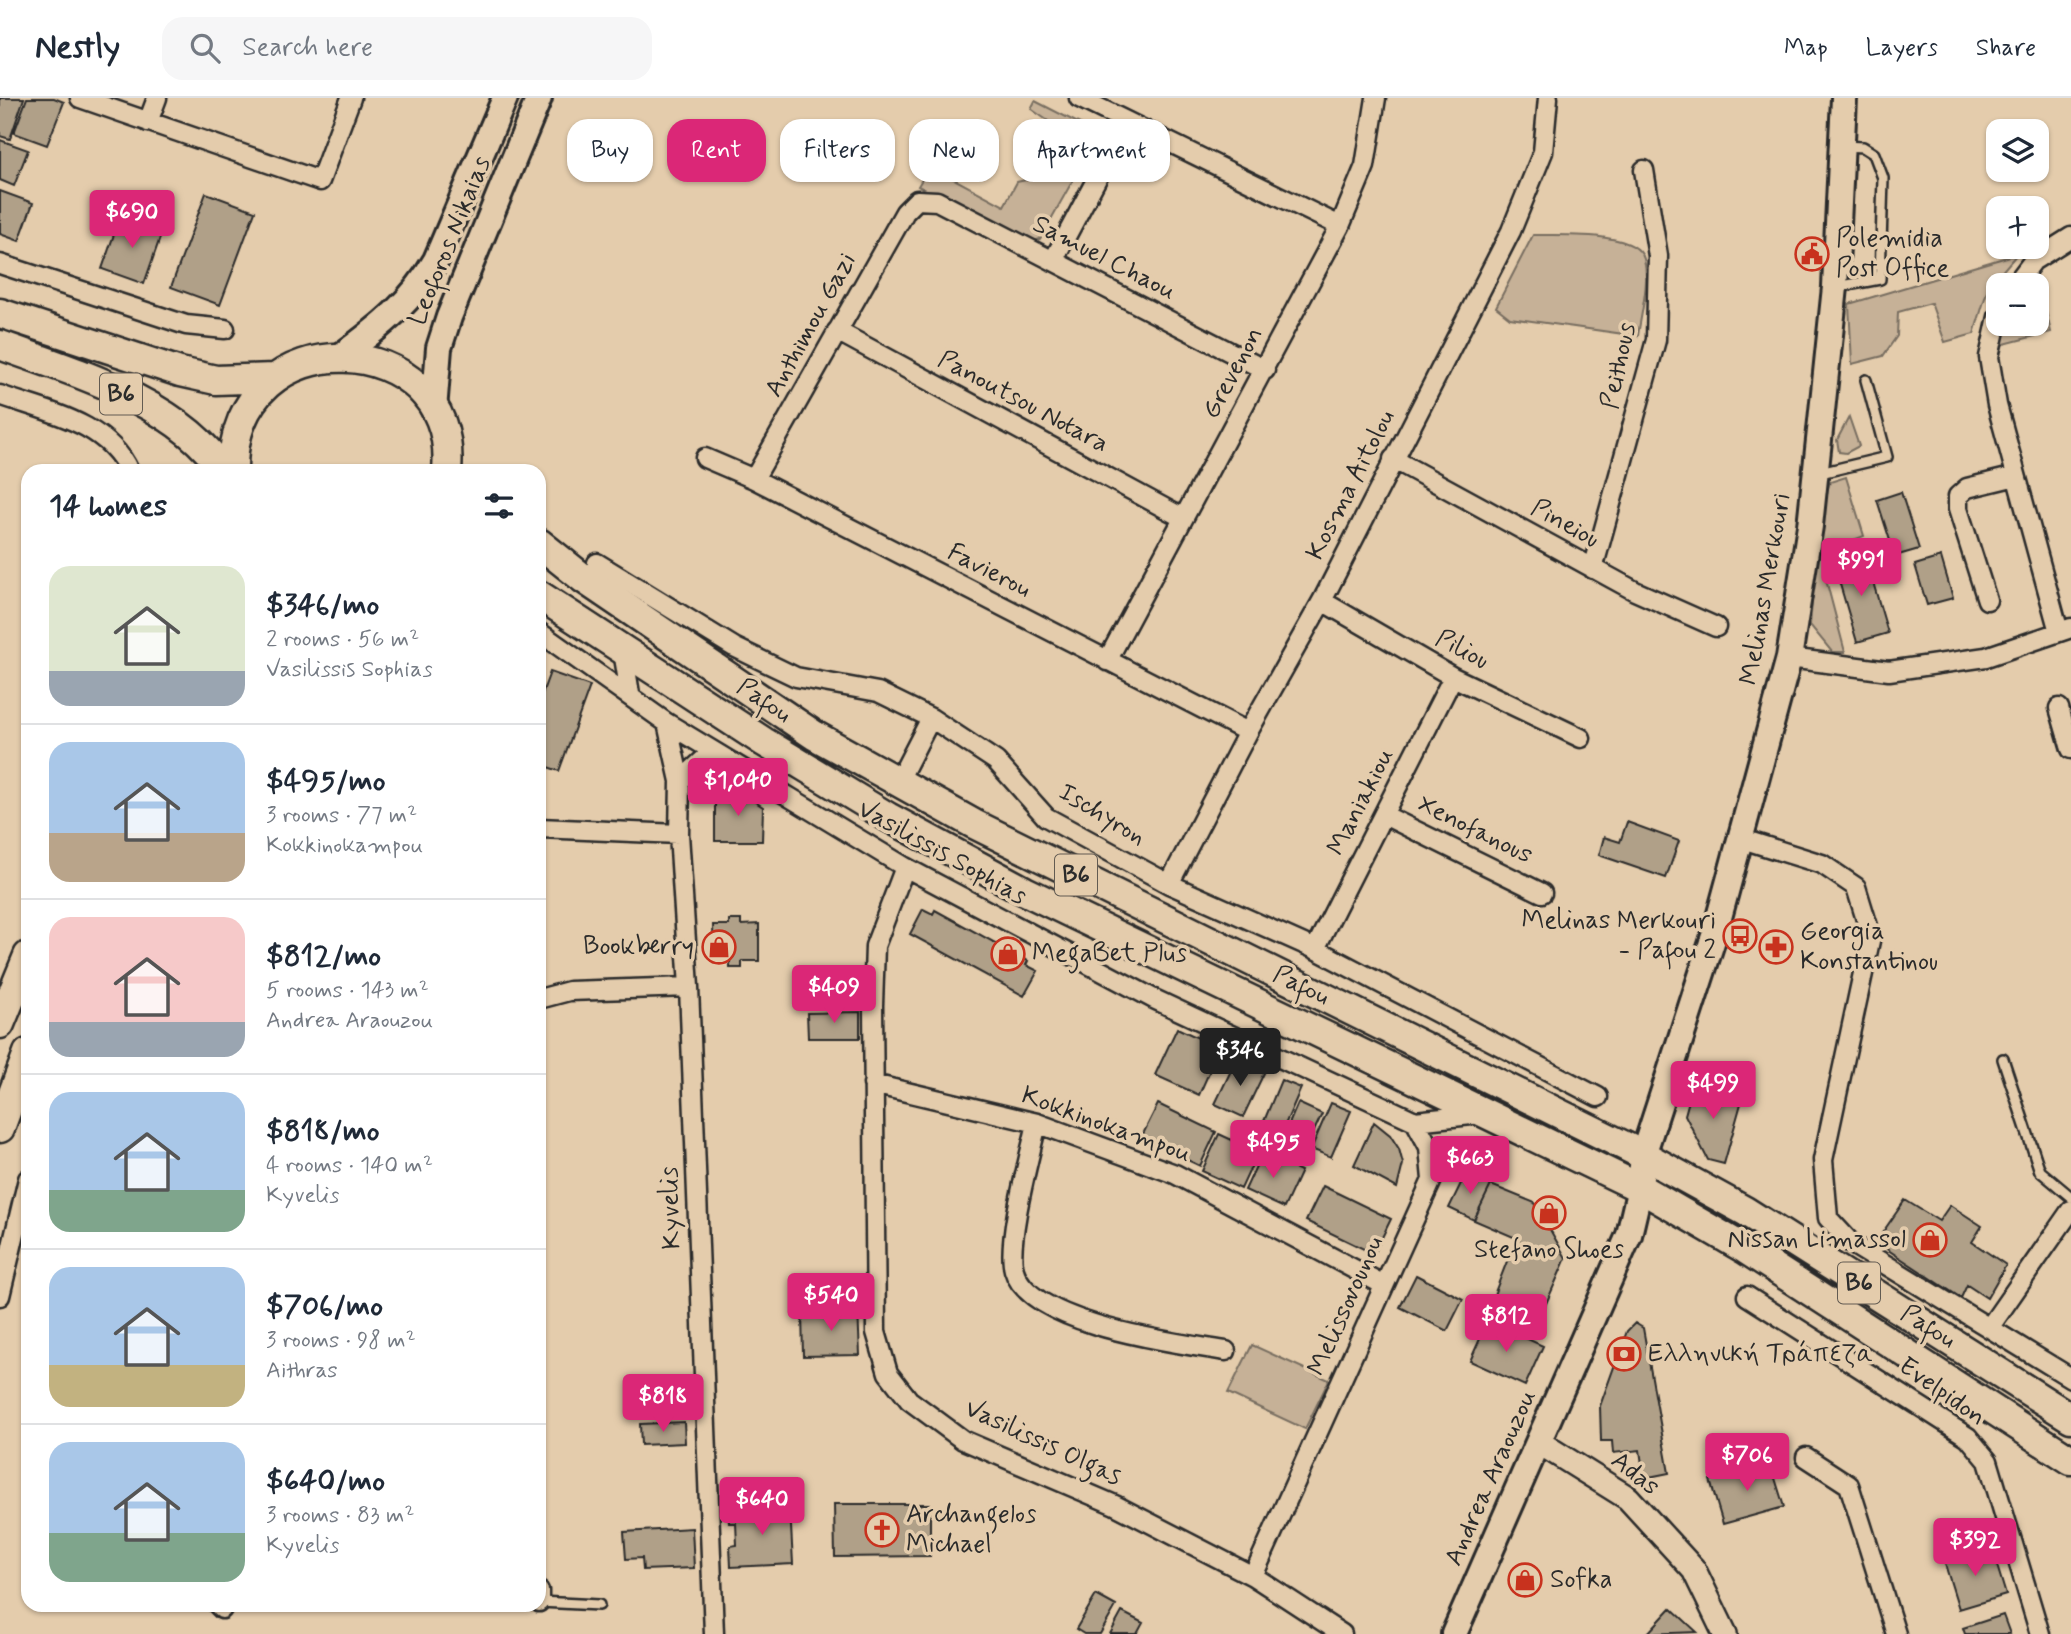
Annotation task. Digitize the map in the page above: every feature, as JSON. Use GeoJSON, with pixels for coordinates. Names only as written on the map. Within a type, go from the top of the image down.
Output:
{"type":"FeatureCollection","features":[{"type":"Feature","properties":{"kind":"main road","name":"Leoforos Nikaias"},"geometry":{"type":"LineString","coordinates":[[342,355],[387,322],[423,282],[436,260],[505,98]]}},
{"type":"Feature","properties":{"kind":"main road","name":"Leoforos Nikaias"},"geometry":{"type":"LineString","coordinates":[[439,422],[439,348],[449,317],[539,98]]}},
{"type":"Feature","properties":{"kind":"main road","name":"Melinas Merkouri"},"geometry":{"type":"LineString","coordinates":[[1643,1155],[1714,936],[1789,658],[1810,526],[1835,287],[1844,98]]}},
{"type":"Feature","properties":{"kind":"main road","name":"B6"},"geometry":{"type":"LineString","coordinates":[[0,313],[180,372],[216,380],[274,378]]}},
{"type":"Feature","properties":{"kind":"main road","name":"B6"},"geometry":{"type":"LineString","coordinates":[[0,345],[102,385],[161,413],[187,430],[217,464]]}},
{"type":"Feature","properties":{"kind":"main road","name":"B6"},"geometry":{"type":"LineString","coordinates":[[233,464],[233,450],[246,410],[274,378],[306,361],[342,355],[370,359],[395,370],[417,388],[439,422],[460,464]]}},
{"type":"Feature","properties":{"kind":"main road"},"geometry":{"type":"LineString","coordinates":[[439,422],[446,464]]}},
{"type":"Feature","properties":{"kind":"main road","name":"Pafou"},"geometry":{"type":"LineString","coordinates":[[546,549],[584,579],[814,735],[974,824],[1643,1155],[1745,1211],[2071,1418]]}},
{"type":"Feature","properties":{"kind":"main road","name":"Pafou"},"geometry":{"type":"LineString","coordinates":[[546,599],[796,763],[910,830],[1025,891],[1640,1188],[1745,1249],[2071,1460]]}},
{"type":"Feature","properties":{"kind":"main road"},"geometry":{"type":"LineString","coordinates":[[0,1024],[21,973]]}},
{"type":"Feature","properties":{"kind":"main road"},"geometry":{"type":"LineString","coordinates":[[0,1128],[21,1072]]}},
{"type":"Feature","properties":{"kind":"main road","name":"Andrea Araouzou"},"geometry":{"type":"LineString","coordinates":[[1454,1634],[1629,1235],[1640,1188],[1643,1155]]}},
{"type":"Feature","properties":{"kind":"street"},"geometry":{"type":"LineString","coordinates":[[80,98],[320,181],[351,98]]}},
{"type":"Feature","properties":{"kind":"street"},"geometry":{"type":"LineString","coordinates":[[148,122],[157,98]]}},
{"type":"Feature","properties":{"kind":"street"},"geometry":{"type":"LineString","coordinates":[[1079,98],[1121,119]]}},
{"type":"Feature","properties":{"kind":"street","name":"Grevenon"},"geometry":{"type":"LineString","coordinates":[[1107,662],[1340,226],[1365,166],[1376,98]]}},
{"type":"Feature","properties":{"kind":"street","name":"Kosma Aitolou"},"geometry":{"type":"LineString","coordinates":[[1169,884],[1248,732],[1322,601],[1511,231],[1543,152],[1548,98]]}},
{"type":"Feature","properties":{"kind":"street"},"geometry":{"type":"LineString","coordinates":[[1170,143],[1340,226]]}},
{"type":"Feature","properties":{"kind":"street","name":"Peithous"},"geometry":{"type":"LineString","coordinates":[[1593,569],[1656,340],[1658,256],[1644,170]]}},
{"type":"Feature","properties":{"kind":"street"},"geometry":{"type":"LineString","coordinates":[[1053,261],[1095,182]]}},
{"type":"Feature","properties":{"kind":"street","name":"Samuel Chaou"},"geometry":{"type":"LineString","coordinates":[[917,200],[937,201],[1265,370]]}},
{"type":"Feature","properties":{"kind":"street","name":"Anthimou Gazi"},"geometry":{"type":"LineString","coordinates":[[754,479],[905,212],[917,200]]}},
{"type":"Feature","properties":{"kind":"street"},"geometry":{"type":"LineString","coordinates":[[2024,273],[2033,261],[2071,237]]}},
{"type":"Feature","properties":{"kind":"street"},"geometry":{"type":"LineString","coordinates":[[0,264],[186,325],[225,329]]}},
{"type":"Feature","properties":{"kind":"street","name":"Panoutsou Notara"},"geometry":{"type":"LineString","coordinates":[[838,331],[1183,518]]}},
{"type":"Feature","properties":{"kind":"street"},"geometry":{"type":"LineString","coordinates":[[1789,658],[1889,671],[1986,657],[2065,630],[2016,476],[1997,405],[1990,357],[1994,336]]}},
{"type":"Feature","properties":{"kind":"street"},"geometry":{"type":"LineString","coordinates":[[0,395],[95,430],[122,454],[127,464]]}},
{"type":"Feature","properties":{"kind":"street","name":"Favierou"},"geometry":{"type":"LineString","coordinates":[[705,458],[754,479],[1248,732]]}},
{"type":"Feature","properties":{"kind":"street","name":"Pineiou"},"geometry":{"type":"LineString","coordinates":[[1393,459],[1593,569],[1716,627]]}},
{"type":"Feature","properties":{"kind":"street"},"geometry":{"type":"LineString","coordinates":[[1987,600],[1958,509],[1958,496],[1967,488],[2016,476]]}},
{"type":"Feature","properties":{"kind":"street","name":"Ischyron"},"geometry":{"type":"LineString","coordinates":[[597,563],[734,647],[796,677],[878,692],[931,718],[996,761],[1046,817],[1169,884],[1315,949],[1598,1097]]}},
{"type":"Feature","properties":{"kind":"street","name":"Piliou"},"geometry":{"type":"LineString","coordinates":[[1322,601],[1453,677],[1581,738]]}},
{"type":"Feature","properties":{"kind":"street","name":"Vasilissis Sophias"},"geometry":{"type":"LineString","coordinates":[[546,637],[712,752],[798,800],[905,867],[1154,999],[1415,1121]]}},
{"type":"Feature","properties":{"kind":"street"},"geometry":{"type":"LineString","coordinates":[[623,651],[630,694]]}},
{"type":"Feature","properties":{"kind":"street","name":"Maniakiou"},"geometry":{"type":"LineString","coordinates":[[1315,949],[1453,677]]}},
{"type":"Feature","properties":{"kind":"street"},"geometry":{"type":"LineString","coordinates":[[2059,708],[2071,749]]}},
{"type":"Feature","properties":{"kind":"street"},"geometry":{"type":"LineString","coordinates":[[898,782],[931,718]]}},
{"type":"Feature","properties":{"kind":"street","name":"Kyvelis"},"geometry":{"type":"LineString","coordinates":[[667,723],[680,781],[679,834],[689,987],[714,1634]]}},
{"type":"Feature","properties":{"kind":"street"},"geometry":{"type":"LineString","coordinates":[[680,781],[712,752]]}},
{"type":"Feature","properties":{"kind":"street","name":"Xenofanous"},"geometry":{"type":"LineString","coordinates":[[1384,815],[1542,892]]}},
{"type":"Feature","properties":{"kind":"street"},"geometry":{"type":"LineString","coordinates":[[546,828],[679,834]]}},
{"type":"Feature","properties":{"kind":"street"},"geometry":{"type":"LineString","coordinates":[[1739,838],[1822,864],[1856,887],[1871,936],[1823,1160],[1828,1218],[1852,1244],[2071,1378]]}},
{"type":"Feature","properties":{"kind":"street","name":"Vasilissis Olgas"},"geometry":{"type":"LineString","coordinates":[[905,867],[875,946],[873,1084],[876,1332],[888,1373],[909,1400],[963,1440],[1115,1505],[1254,1576],[1342,1634]]}},
{"type":"Feature","properties":{"kind":"street"},"geometry":{"type":"LineString","coordinates":[[546,997],[569,991],[689,987]]}},
{"type":"Feature","properties":{"kind":"street","name":"Kokkinokampou"},"geometry":{"type":"LineString","coordinates":[[873,1084],[1037,1123],[1175,1174],[1384,1285]]}},
{"type":"Feature","properties":{"kind":"street"},"geometry":{"type":"LineString","coordinates":[[1415,1121],[1486,1113]]}},
{"type":"Feature","properties":{"kind":"street","name":"Melissovounou"},"geometry":{"type":"LineString","coordinates":[[1254,1576],[1432,1180],[1429,1147],[1415,1121]]}},
{"type":"Feature","properties":{"kind":"street"},"geometry":{"type":"LineString","coordinates":[[1037,1123],[1013,1249],[1014,1272],[1029,1294],[1082,1321],[1116,1332],[1226,1351]]}},
{"type":"Feature","properties":{"kind":"street"},"geometry":{"type":"LineString","coordinates":[[0,1296],[21,1208]]}},
{"type":"Feature","properties":{"kind":"street"},"geometry":{"type":"LineString","coordinates":[[1989,1328],[2071,1210]]}},
{"type":"Feature","properties":{"kind":"street","name":"Evelpidon"},"geometry":{"type":"LineString","coordinates":[[1747,1296],[1968,1437],[1988,1461],[2040,1634]]}},
{"type":"Feature","properties":{"kind":"street","name":"Adas"},"geometry":{"type":"LineString","coordinates":[[1540,1443],[1628,1498],[1695,1570],[1725,1634]]}},
{"type":"Feature","properties":{"kind":"street"},"geometry":{"type":"LineString","coordinates":[[1806,1457],[1849,1485],[1896,1634]]}},
{"type":"Feature","properties":{"kind":"lane"},"geometry":{"type":"LineString","coordinates":[[1835,287],[1880,279],[1883,178],[1874,154],[1863,147],[1842,146]]}},
{"type":"Feature","properties":{"kind":"lane"},"geometry":{"type":"LineString","coordinates":[[1814,475],[1887,457],[1866,380]]}},
{"type":"Feature","properties":{"kind":"lane"},"geometry":{"type":"LineString","coordinates":[[2003,1059],[2040,1171],[2071,1198]]}},
{"type":"Feature","properties":{"kind":"lane"},"geometry":{"type":"LineString","coordinates":[[546,1602],[599,1605]]}},
{"type":"Feature","properties":{"kind":"shaded area"},"geometry":{"type":"Polygon","coordinates":[[[1035,101],[1070,119],[1045,119],[1031,109],[1035,101]]]}},
{"type":"Feature","properties":{"kind":"shaded area"},"geometry":{"type":"Polygon","coordinates":[[[920,182],[960,182],[1004,206],[1017,182],[1072,182],[1040,239],[1028,243],[918,186],[920,182]]]}},
{"type":"Feature","properties":{"kind":"shaded area"},"geometry":{"type":"Polygon","coordinates":[[[1533,235],[1595,236],[1627,243],[1638,250],[1644,259],[1646,278],[1638,336],[1510,318],[1496,307],[1533,235]]]}},
{"type":"Feature","properties":{"kind":"shaded area"},"geometry":{"type":"Polygon","coordinates":[[[2000,259],[2013,259],[2001,273],[1986,273],[1986,295],[1974,334],[1945,342],[1931,303],[1898,312],[1897,336],[1883,356],[1852,364],[1849,304],[2000,259]]]}},
{"type":"Feature","properties":{"kind":"shaded area"},"geometry":{"type":"Polygon","coordinates":[[[2003,336],[2035,336],[2000,345],[2003,336]]]}},
{"type":"Feature","properties":{"kind":"shaded area"},"geometry":{"type":"Polygon","coordinates":[[[1849,417],[1859,446],[1846,453],[1839,452],[1837,440],[1849,417]]]}},
{"type":"Feature","properties":{"kind":"shaded area"},"geometry":{"type":"Polygon","coordinates":[[[1846,477],[1864,536],[1825,551],[1825,576],[1845,652],[1832,652],[1810,625],[1820,513],[1830,482],[1846,477]]]}},
{"type":"Feature","properties":{"kind":"shaded area"},"geometry":{"type":"Polygon","coordinates":[[[1252,1345],[1329,1380],[1305,1429],[1228,1393],[1252,1345]]]}},
{"type":"Feature","properties":{"kind":"building"},"geometry":{"type":"Polygon","coordinates":[[[0,98],[24,98],[10,139],[0,136],[0,98]]]}},
{"type":"Feature","properties":{"kind":"building"},"geometry":{"type":"Polygon","coordinates":[[[27,98],[54,98],[64,102],[47,145],[14,133],[27,98]]]}},
{"type":"Feature","properties":{"kind":"building"},"geometry":{"type":"Polygon","coordinates":[[[0,140],[28,150],[14,186],[0,180],[0,140]]]}},
{"type":"Feature","properties":{"kind":"building"},"geometry":{"type":"Polygon","coordinates":[[[0,191],[33,203],[19,241],[0,234],[0,191]]]}},
{"type":"Feature","properties":{"kind":"building"},"geometry":{"type":"Polygon","coordinates":[[[206,193],[255,211],[220,305],[171,287],[206,193]]]}},
{"type":"Feature","properties":{"kind":"building"},"geometry":{"type":"Polygon","coordinates":[[[120,217],[162,232],[144,284],[102,269],[120,217]]]}},
{"type":"Feature","properties":{"kind":"building"},"geometry":{"type":"Polygon","coordinates":[[[1901,492],[1919,549],[1895,556],[1877,500],[1901,492]]]}},
{"type":"Feature","properties":{"kind":"building"},"geometry":{"type":"Polygon","coordinates":[[[1865,555],[1888,633],[1857,642],[1834,564],[1865,555]]]}},
{"type":"Feature","properties":{"kind":"building"},"geometry":{"type":"Polygon","coordinates":[[[1941,557],[1953,598],[1927,605],[1915,565],[1941,557]]]}},
{"type":"Feature","properties":{"kind":"building"},"geometry":{"type":"Polygon","coordinates":[[[550,672],[590,686],[559,771],[546,766],[546,683],[550,672]]]}},
{"type":"Feature","properties":{"kind":"building"},"geometry":{"type":"Polygon","coordinates":[[[731,789],[763,807],[762,841],[715,841],[715,794],[730,795],[731,789]]]}},
{"type":"Feature","properties":{"kind":"building"},"geometry":{"type":"Polygon","coordinates":[[[1627,822],[1679,841],[1666,878],[1599,855],[1604,837],[1620,842],[1627,822]]]}},
{"type":"Feature","properties":{"kind":"building"},"geometry":{"type":"Polygon","coordinates":[[[923,909],[933,914],[935,910],[1028,961],[1026,965],[1038,971],[1024,996],[910,934],[923,909]]]}},
{"type":"Feature","properties":{"kind":"building"},"geometry":{"type":"Polygon","coordinates":[[[729,920],[741,920],[741,925],[759,924],[759,961],[742,961],[742,968],[730,968],[730,961],[714,962],[713,925],[729,925],[729,920]]]}},
{"type":"Feature","properties":{"kind":"building"},"geometry":{"type":"Polygon","coordinates":[[[860,1012],[860,1038],[808,1038],[807,1013],[860,1012]]]}},
{"type":"Feature","properties":{"kind":"building"},"geometry":{"type":"Polygon","coordinates":[[[1177,1028],[1220,1048],[1199,1095],[1155,1075],[1177,1028]]]}},
{"type":"Feature","properties":{"kind":"building"},"geometry":{"type":"Polygon","coordinates":[[[1237,1058],[1265,1071],[1243,1117],[1215,1104],[1237,1058]]]}},
{"type":"Feature","properties":{"kind":"building"},"geometry":{"type":"Polygon","coordinates":[[[1281,1080],[1301,1088],[1281,1134],[1262,1126],[1281,1080]]]}},
{"type":"Feature","properties":{"kind":"building"},"geometry":{"type":"Polygon","coordinates":[[[1693,1086],[1742,1100],[1724,1164],[1708,1160],[1685,1115],[1693,1086]]]}},
{"type":"Feature","properties":{"kind":"building"},"geometry":{"type":"Polygon","coordinates":[[[1298,1103],[1322,1114],[1307,1146],[1293,1140],[1299,1128],[1289,1124],[1298,1103]]]}},
{"type":"Feature","properties":{"kind":"building"},"geometry":{"type":"Polygon","coordinates":[[[1331,1103],[1351,1111],[1331,1157],[1311,1149],[1331,1103]]]}},
{"type":"Feature","properties":{"kind":"building"},"geometry":{"type":"Polygon","coordinates":[[[1158,1104],[1216,1132],[1200,1166],[1141,1138],[1158,1104]]]}},
{"type":"Feature","properties":{"kind":"building"},"geometry":{"type":"Polygon","coordinates":[[[1374,1122],[1390,1135],[1399,1149],[1403,1164],[1397,1188],[1354,1165],[1374,1122]]]}},
{"type":"Feature","properties":{"kind":"building"},"geometry":{"type":"Polygon","coordinates":[[[1219,1134],[1258,1152],[1241,1189],[1202,1171],[1219,1134]]]}},
{"type":"Feature","properties":{"kind":"building"},"geometry":{"type":"Polygon","coordinates":[[[1262,1153],[1301,1171],[1284,1208],[1245,1190],[1262,1153]]]}},
{"type":"Feature","properties":{"kind":"building"},"geometry":{"type":"Polygon","coordinates":[[[1466,1173],[1491,1185],[1474,1220],[1449,1208],[1466,1173]]]}},
{"type":"Feature","properties":{"kind":"building"},"geometry":{"type":"Polygon","coordinates":[[[1491,1185],[1535,1203],[1566,1258],[1538,1322],[1492,1300],[1516,1238],[1474,1220],[1491,1185]]]}},
{"type":"Feature","properties":{"kind":"building"},"geometry":{"type":"Polygon","coordinates":[[[1323,1186],[1391,1219],[1374,1254],[1306,1221],[1323,1186]]]}},
{"type":"Feature","properties":{"kind":"building"},"geometry":{"type":"Polygon","coordinates":[[[1905,1200],[1939,1221],[1950,1205],[1982,1226],[1972,1242],[2006,1265],[1987,1298],[1967,1285],[1961,1298],[1876,1242],[1905,1200]]]}},
{"type":"Feature","properties":{"kind":"building"},"geometry":{"type":"Polygon","coordinates":[[[1416,1275],[1463,1299],[1447,1331],[1400,1307],[1416,1275]]]}},
{"type":"Feature","properties":{"kind":"building"},"geometry":{"type":"Polygon","coordinates":[[[858,1309],[860,1355],[803,1356],[802,1311],[858,1309]]]}},
{"type":"Feature","properties":{"kind":"building"},"geometry":{"type":"Polygon","coordinates":[[[1488,1321],[1543,1346],[1525,1386],[1470,1361],[1488,1321]]]}},
{"type":"Feature","properties":{"kind":"building"},"geometry":{"type":"Polygon","coordinates":[[[1635,1323],[1643,1328],[1669,1473],[1644,1478],[1640,1450],[1613,1453],[1612,1441],[1601,1441],[1600,1406],[1627,1331],[1635,1323]]]}},
{"type":"Feature","properties":{"kind":"building"},"geometry":{"type":"Polygon","coordinates":[[[684,1422],[685,1443],[641,1445],[640,1424],[684,1422]]]}},
{"type":"Feature","properties":{"kind":"building"},"geometry":{"type":"Polygon","coordinates":[[[1770,1462],[1784,1507],[1723,1524],[1710,1480],[1770,1462]]]}},
{"type":"Feature","properties":{"kind":"building","name":"Archangelos Michael"},"geometry":{"type":"Polygon","coordinates":[[[834,1504],[930,1504],[930,1556],[835,1557],[834,1504]]]}},
{"type":"Feature","properties":{"kind":"building"},"geometry":{"type":"Polygon","coordinates":[[[790,1507],[793,1564],[731,1567],[730,1546],[737,1545],[736,1523],[729,1523],[728,1509],[790,1507]]]}},
{"type":"Feature","properties":{"kind":"building"},"geometry":{"type":"Polygon","coordinates":[[[692,1528],[694,1568],[643,1570],[642,1558],[626,1559],[624,1532],[692,1528]]]}},
{"type":"Feature","properties":{"kind":"building"},"geometry":{"type":"Polygon","coordinates":[[[1991,1546],[2006,1595],[1959,1609],[1944,1561],[1991,1546]]]}},
{"type":"Feature","properties":{"kind":"building"},"geometry":{"type":"Polygon","coordinates":[[[1096,1595],[1116,1606],[1100,1634],[1084,1634],[1076,1629],[1096,1595]]]}},
{"type":"Feature","properties":{"kind":"building"},"geometry":{"type":"Polygon","coordinates":[[[1671,1608],[1697,1632],[1647,1634],[1671,1608]]]}},
{"type":"Feature","properties":{"kind":"building"},"geometry":{"type":"Polygon","coordinates":[[[1122,1612],[1143,1623],[1137,1634],[1110,1634],[1122,1612]]]}},
{"type":"Feature","properties":{"kind":"building"},"geometry":{"type":"Polygon","coordinates":[[[2003,1615],[2010,1634],[1965,1634],[1963,1628],[2003,1615]]]}},
{"type":"Feature","properties":{"kind":"place","name":"Polemidia Post Office"},"geometry":{"type":"Point","coordinates":[1812,254]}},
{"type":"Feature","properties":{"kind":"place","name":"Melinas Merkouri - Pafou 2"},"geometry":{"type":"Point","coordinates":[1740,936]}},
{"type":"Feature","properties":{"kind":"place","name":"Bookberry"},"geometry":{"type":"Point","coordinates":[719,947]}},
{"type":"Feature","properties":{"kind":"place","name":"Georgia Konstantinou"},"geometry":{"type":"Point","coordinates":[1776,947]}},
{"type":"Feature","properties":{"kind":"place","name":"MegaBet Plus"},"geometry":{"type":"Point","coordinates":[1008,954]}},
{"type":"Feature","properties":{"kind":"place","name":"Stefano Shoes"},"geometry":{"type":"Point","coordinates":[1549,1213]}},
{"type":"Feature","properties":{"kind":"place","name":"Nissan Limassol"},"geometry":{"type":"Point","coordinates":[1930,1240]}},
{"type":"Feature","properties":{"kind":"place","name":"Ελληνική Τράπεζα"},"geometry":{"type":"Point","coordinates":[1624,1354]}},
{"type":"Feature","properties":{"kind":"place","name":"Archangelos Michael"},"geometry":{"type":"Point","coordinates":[882,1530]}},
{"type":"Feature","properties":{"kind":"place","name":"Sofka"},"geometry":{"type":"Point","coordinates":[1525,1580]}}]}
